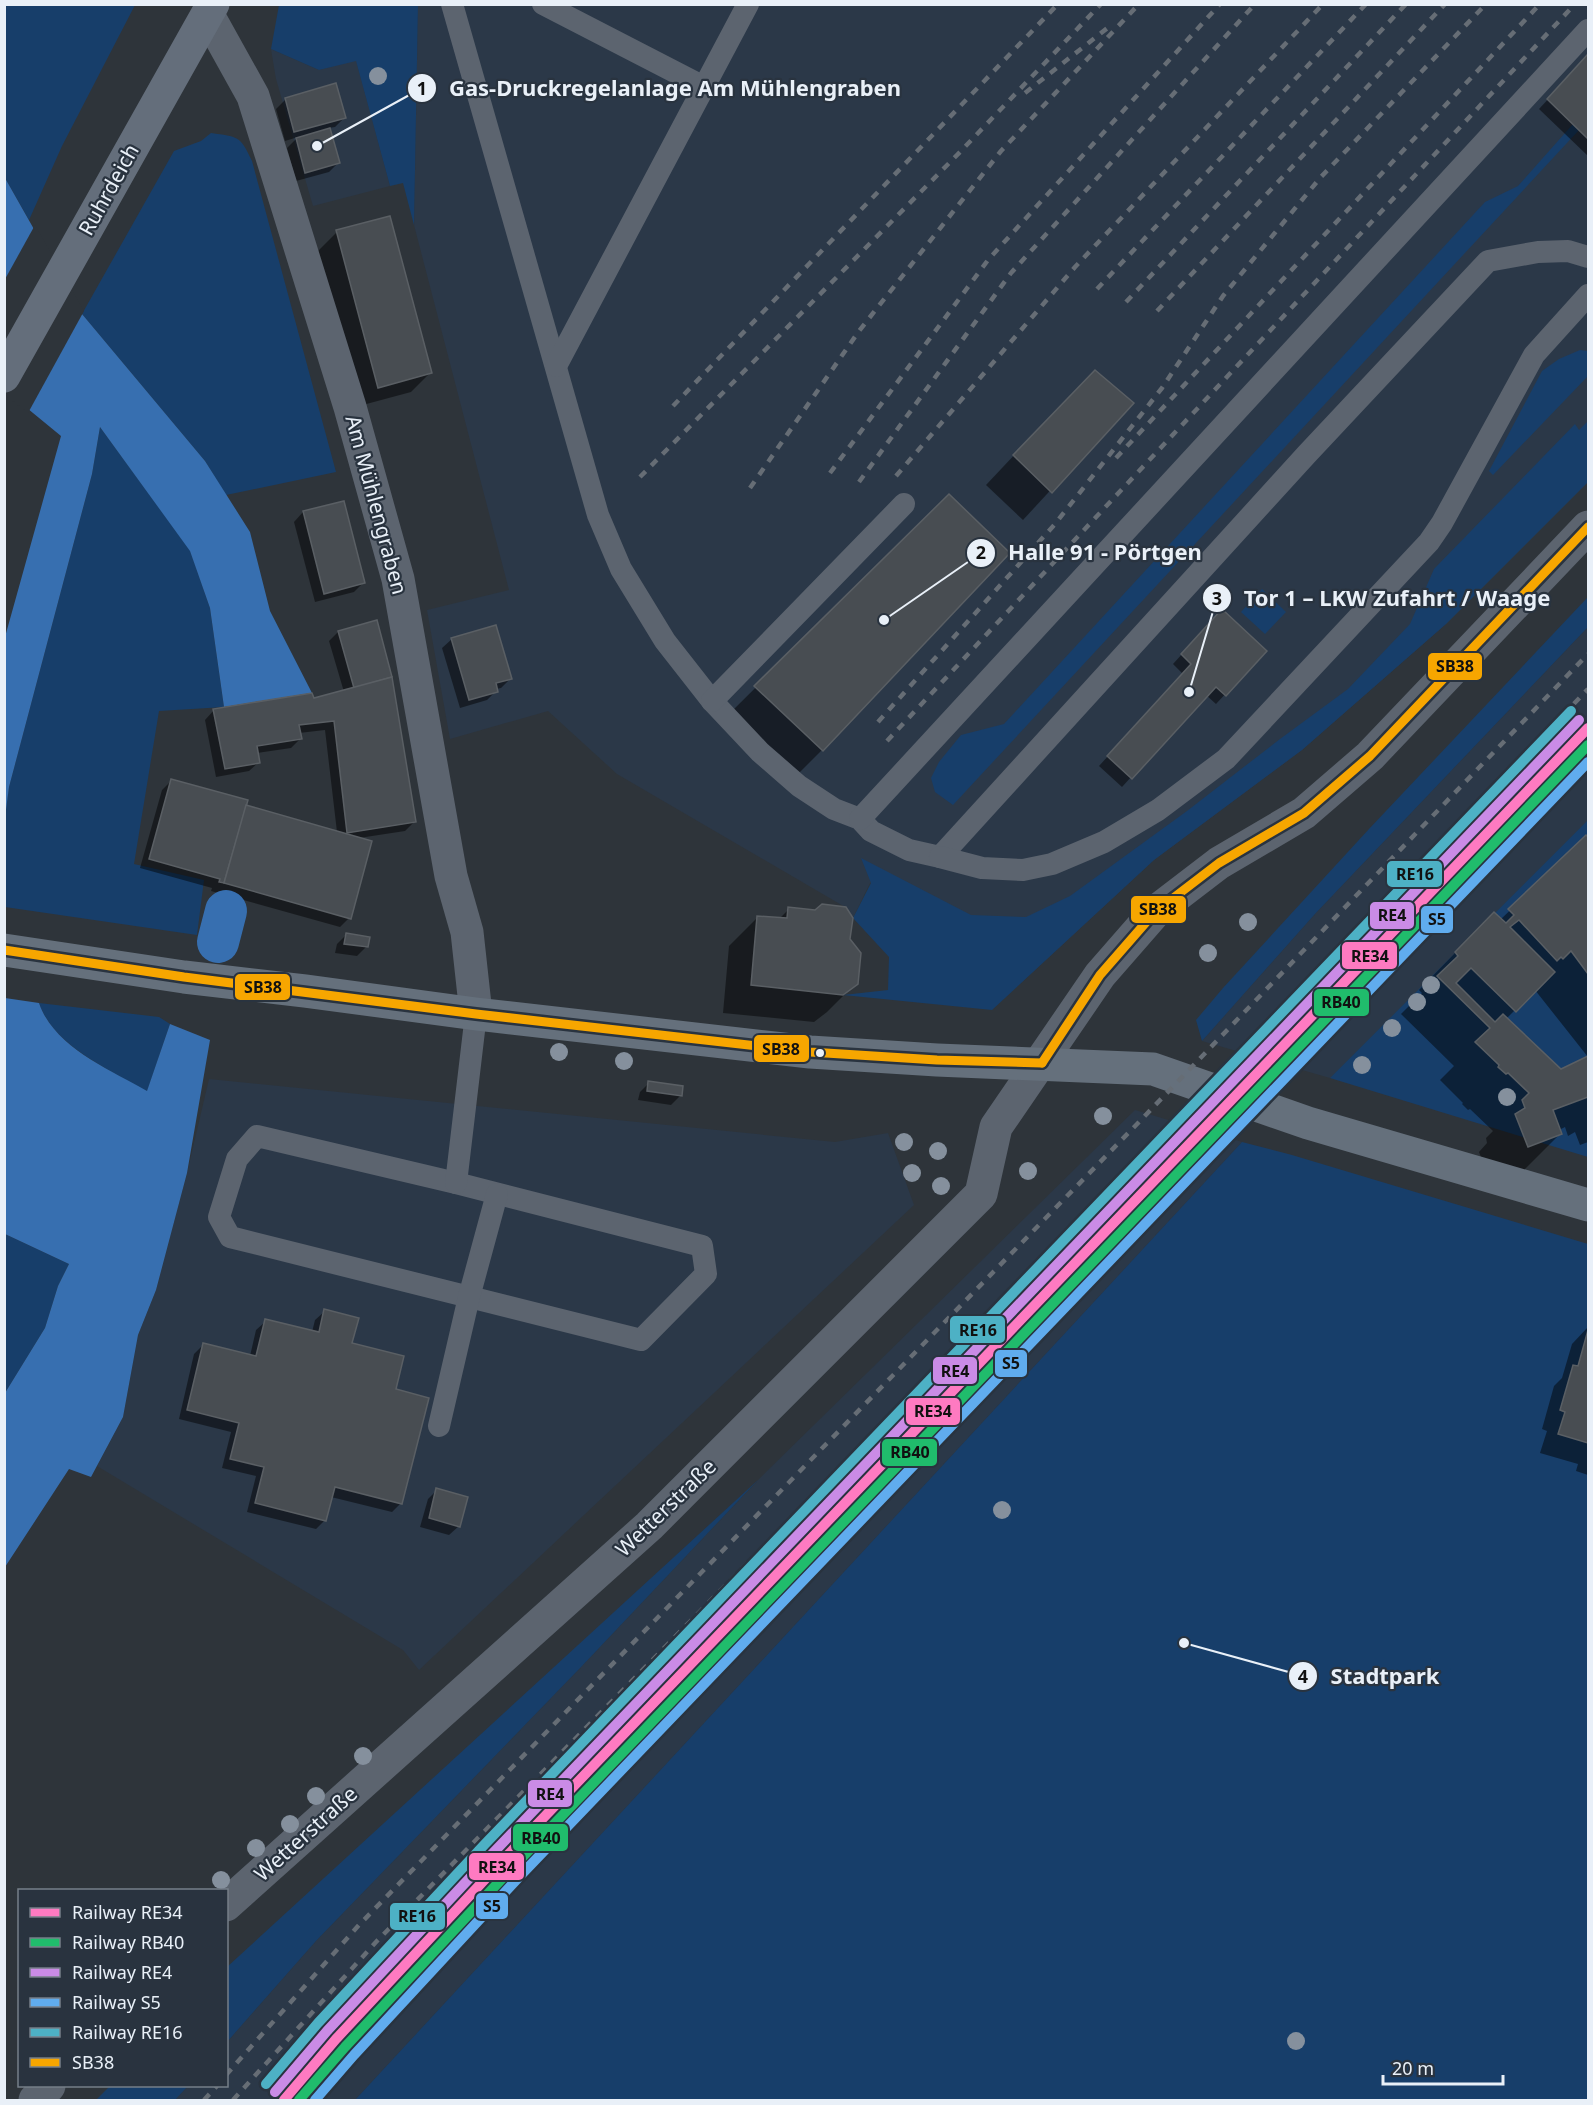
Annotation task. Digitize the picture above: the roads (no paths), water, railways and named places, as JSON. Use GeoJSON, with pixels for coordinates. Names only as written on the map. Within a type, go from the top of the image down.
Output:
{"type":"FeatureCollection","features":[{"type":"Feature","properties":{"kind":"main road","name":"Ruhrdeich"},"geometry":{"type":"LineString","coordinates":[[4,376],[211,10]]}},
{"type":"Feature","properties":{"kind":"main road"},"geometry":{"type":"LineString","coordinates":[[10,951],[184,977],[476,1014],[810,1052],[1153,1069],[1308,1123],[1588,1205]]}},
{"type":"Feature","properties":{"kind":"street","name":"Am Mühlengraben"},"geometry":{"type":"LineString","coordinates":[[211,10],[253,96],[350,407],[398,579],[451,876],[466,932],[476,1014]]}},
{"type":"Feature","properties":{"kind":"street","name":"Wetterstraße"},"geometry":{"type":"LineString","coordinates":[[228,1903],[649,1526],[981,1194],[996,1128],[1100,975],[1155,912],[1219,863],[1304,813],[1370,756],[1588,526]]}},
{"type":"Feature","properties":{"kind":"street"},"geometry":{"type":"LineString","coordinates":[[35,2100],[47,2087]]}},
{"type":"Feature","properties":{"kind":"lane"},"geometry":{"type":"LineString","coordinates":[[452,4],[598,515],[621,569],[665,641],[712,701],[760,752],[799,786],[834,809],[860,819],[871,831],[909,850],[992,868],[1023,870],[1052,864],[1104,842],[1158,810],[1226,759],[1429,542],[1443,523],[1534,355],[1588,295]]}},
{"type":"Feature","properties":{"kind":"lane"},"geometry":{"type":"LineString","coordinates":[[556,366],[748,4]]}},
{"type":"Feature","properties":{"kind":"lane"},"geometry":{"type":"LineString","coordinates":[[546,5],[704,87]]}},
{"type":"Feature","properties":{"kind":"lane"},"geometry":{"type":"LineString","coordinates":[[860,819],[1588,30]]}},
{"type":"Feature","properties":{"kind":"lane"},"geometry":{"type":"LineString","coordinates":[[939,857],[1307,454],[1488,261],[1538,252],[1568,251],[1588,257]]}},
{"type":"Feature","properties":{"kind":"lane"},"geometry":{"type":"LineString","coordinates":[[712,701],[904,504]]}},
{"type":"Feature","properties":{"kind":"lane"},"geometry":{"type":"LineString","coordinates":[[456,1183],[476,1014]]}},
{"type":"Feature","properties":{"kind":"lane"},"geometry":{"type":"LineString","coordinates":[[257,1136],[456,1183],[702,1246],[706,1274],[641,1340],[230,1237],[219,1217],[237,1159],[257,1136]]}},
{"type":"Feature","properties":{"kind":"lane"},"geometry":{"type":"LineString","coordinates":[[439,1426],[469,1297],[497,1194]]}},
{"type":"Feature","properties":{"kind":"waterway"},"geometry":{"type":"LineString","coordinates":[[218,942],[226,911]]}},
{"type":"Feature","properties":{"kind":"railway"},"geometry":{"type":"LineString","coordinates":[[673,406],[1058,4]]}},
{"type":"Feature","properties":{"kind":"railway"},"geometry":{"type":"LineString","coordinates":[[640,477],[960,152],[1101,4]]}},
{"type":"Feature","properties":{"kind":"railway"},"geometry":{"type":"LineString","coordinates":[[750,488],[859,331],[1001,151],[1139,4]]}},
{"type":"Feature","properties":{"kind":"railway"},"geometry":{"type":"LineString","coordinates":[[830,473],[988,260],[1220,4]]}},
{"type":"Feature","properties":{"kind":"railway"},"geometry":{"type":"LineString","coordinates":[[859,482],[1011,273],[1255,4]]}},
{"type":"Feature","properties":{"kind":"railway"},"geometry":{"type":"LineString","coordinates":[[896,476],[1075,267],[1323,4]]}},
{"type":"Feature","properties":{"kind":"railway"},"geometry":{"type":"LineString","coordinates":[[1097,289],[1366,4]]}},
{"type":"Feature","properties":{"kind":"railway"},"geometry":{"type":"LineString","coordinates":[[1126,302],[1406,4]]}},
{"type":"Feature","properties":{"kind":"railway"},"geometry":{"type":"LineString","coordinates":[[1157,311],[1445,4]]}},
{"type":"Feature","properties":{"kind":"railway"},"geometry":{"type":"LineString","coordinates":[[878,722],[1055,524],[1162,388],[1223,296],[1320,178],[1486,4]]}},
{"type":"Feature","properties":{"kind":"railway"},"geometry":{"type":"LineString","coordinates":[[1116,458],[1540,4]]}},
{"type":"Feature","properties":{"kind":"railway"},"geometry":{"type":"LineString","coordinates":[[887,741],[1575,4]]}},
{"type":"Feature","properties":{"kind":"railway"},"geometry":{"type":"LineString","coordinates":[[1025,93],[1110,26]]}},
{"type":"Feature","properties":{"kind":"railway"},"geometry":{"type":"LineString","coordinates":[[228,2073],[359,1925],[1139,1122],[1588,654]]}},
{"type":"Feature","properties":{"kind":"railway"},"geometry":{"type":"LineString","coordinates":[[233,2100],[376,1942],[916,1391],[1588,689]]}},
{"type":"Feature","properties":{"kind":"railway"},"geometry":{"type":"LineString","coordinates":[[204,2100],[216,2087]]}},
{"type":"Feature","properties":{"kind":"rail line","name":"RE16"},"geometry":{"type":"LineString","coordinates":[[266,2084],[318,2023],[485,1844],[1571,711]]}},
{"type":"Feature","properties":{"kind":"rail line","name":"RE4"},"geometry":{"type":"LineString","coordinates":[[275,2092],[327,2031],[493,1853],[1579,720]]}},
{"type":"Feature","properties":{"kind":"rail line","name":"RE34"},"geometry":{"type":"LineString","coordinates":[[284,2100],[336,2039],[502,1861],[1588,728]]}},
{"type":"Feature","properties":{"kind":"rail line","name":"RB40"},"geometry":{"type":"LineString","coordinates":[[299,2100],[345,2047],[511,1869],[1588,745]]}},
{"type":"Feature","properties":{"kind":"rail line","name":"S5"},"geometry":{"type":"LineString","coordinates":[[315,2100],[519,1877],[1588,762]]}},
{"type":"Feature","properties":{"kind":"place","name":"Gas-Druckregelanlage Am Mühlengraben"},"geometry":{"type":"Point","coordinates":[317,146]}},
{"type":"Feature","properties":{"kind":"place","name":"Halle 91 - Pörtgen"},"geometry":{"type":"Point","coordinates":[884,620]}},
{"type":"Feature","properties":{"kind":"place","name":"Tor 1 – LKW Zufahrt / Waage"},"geometry":{"type":"Point","coordinates":[1189,692]}},
{"type":"Feature","properties":{"kind":"place","name":"Stadtpark"},"geometry":{"type":"Point","coordinates":[1184,1643]}}]}
